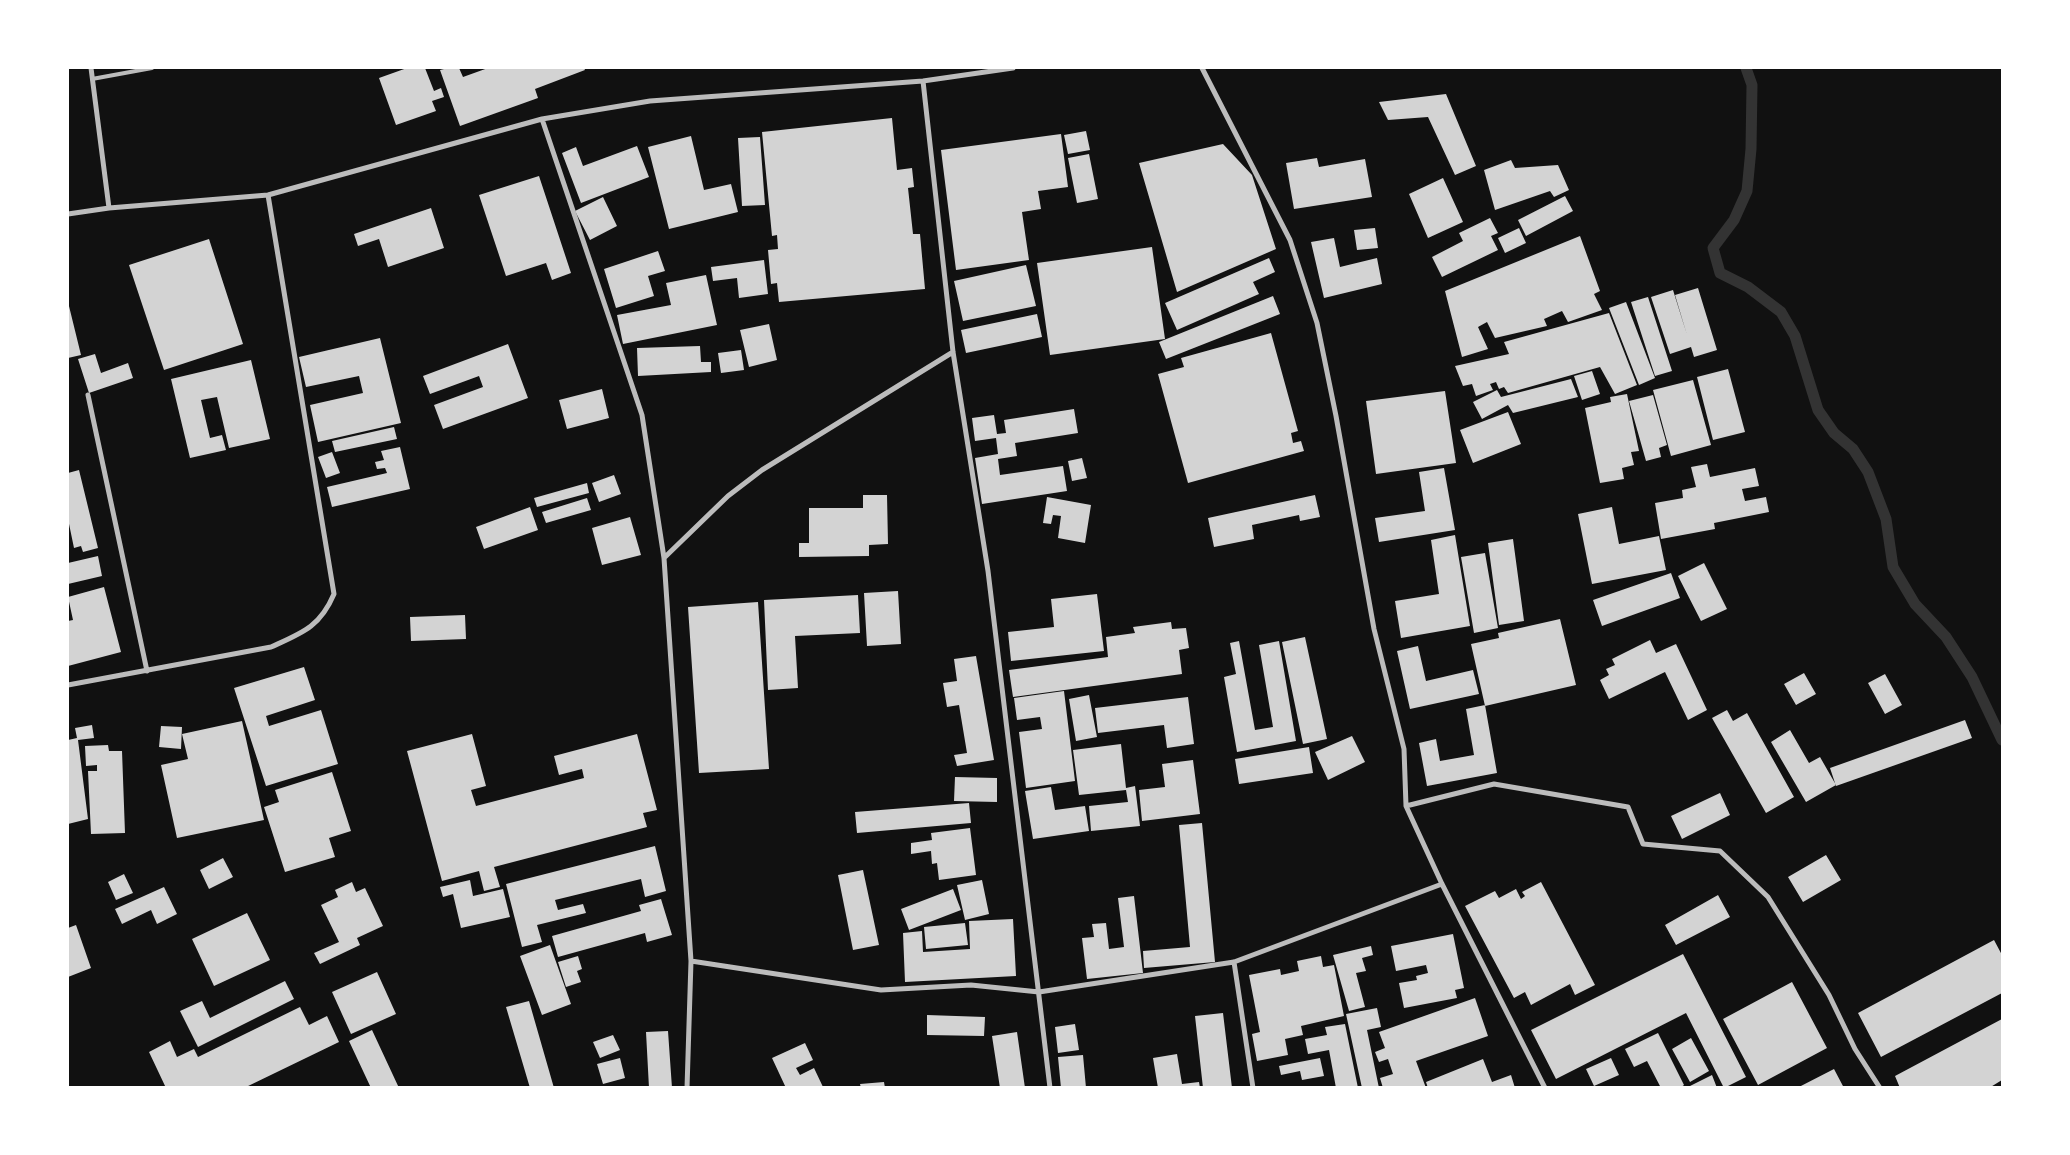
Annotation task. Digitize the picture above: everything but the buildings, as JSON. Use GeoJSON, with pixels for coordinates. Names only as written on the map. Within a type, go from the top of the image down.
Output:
{"type":"FeatureCollection","features":[{"type":"Feature","properties":{"kind":"street"},"geometry":{"type":"LineString","coordinates":[[91,68],[109,208]]}},
{"type":"Feature","properties":{"kind":"street"},"geometry":{"type":"LineString","coordinates":[[68,214],[109,208],[268,195],[542,119],[650,102],[923,81],[1013,68]]}},
{"type":"Feature","properties":{"kind":"street"},"geometry":{"type":"LineString","coordinates":[[1202,68],[1290,240],[1317,323],[1336,416],[1374,629],[1404,749],[1406,806],[1442,884],[1545,1088]]}},
{"type":"Feature","properties":{"kind":"street"},"geometry":{"type":"LineString","coordinates":[[923,81],[953,352],[988,571],[1050,1088]]}},
{"type":"Feature","properties":{"kind":"street"},"geometry":{"type":"LineString","coordinates":[[542,119],[642,415],[664,558],[691,961],[687,1088]]}},
{"type":"Feature","properties":{"kind":"street"},"geometry":{"type":"LineString","coordinates":[[68,685],[271,647],[294,637],[315,624],[327,611],[334,594],[268,195]]}},
{"type":"Feature","properties":{"kind":"street"},"geometry":{"type":"LineString","coordinates":[[664,558],[728,496],[762,470],[953,352]]}},
{"type":"Feature","properties":{"kind":"street"},"geometry":{"type":"LineString","coordinates":[[88,395],[147,671]]}},
{"type":"Feature","properties":{"kind":"street"},"geometry":{"type":"LineString","coordinates":[[1406,806],[1494,784],[1628,807],[1643,844],[1720,851],[1768,896],[1829,996],[1855,1049],[1880,1088]]}},
{"type":"Feature","properties":{"kind":"street"},"geometry":{"type":"LineString","coordinates":[[691,961],[881,990],[971,986],[1039,992],[1234,962],[1442,884]]}},
{"type":"Feature","properties":{"kind":"street"},"geometry":{"type":"LineString","coordinates":[[1234,962],[1253,1088]]}},
{"type":"Feature","properties":{"kind":"lane"},"geometry":{"type":"LineString","coordinates":[[92,79],[152,68]]}},
{"type":"Feature","properties":{"kind":"waterway"},"geometry":{"type":"LineString","coordinates":[[1746,68],[1752,85],[1751,149],[1747,191],[1734,220],[1713,248],[1720,273],[1748,287],[1781,312],[1795,336],[1818,410],[1834,433],[1853,449],[1868,472],[1886,519],[1893,567],[1915,604],[1946,637],[1972,677],[2002,740]]}}]}
